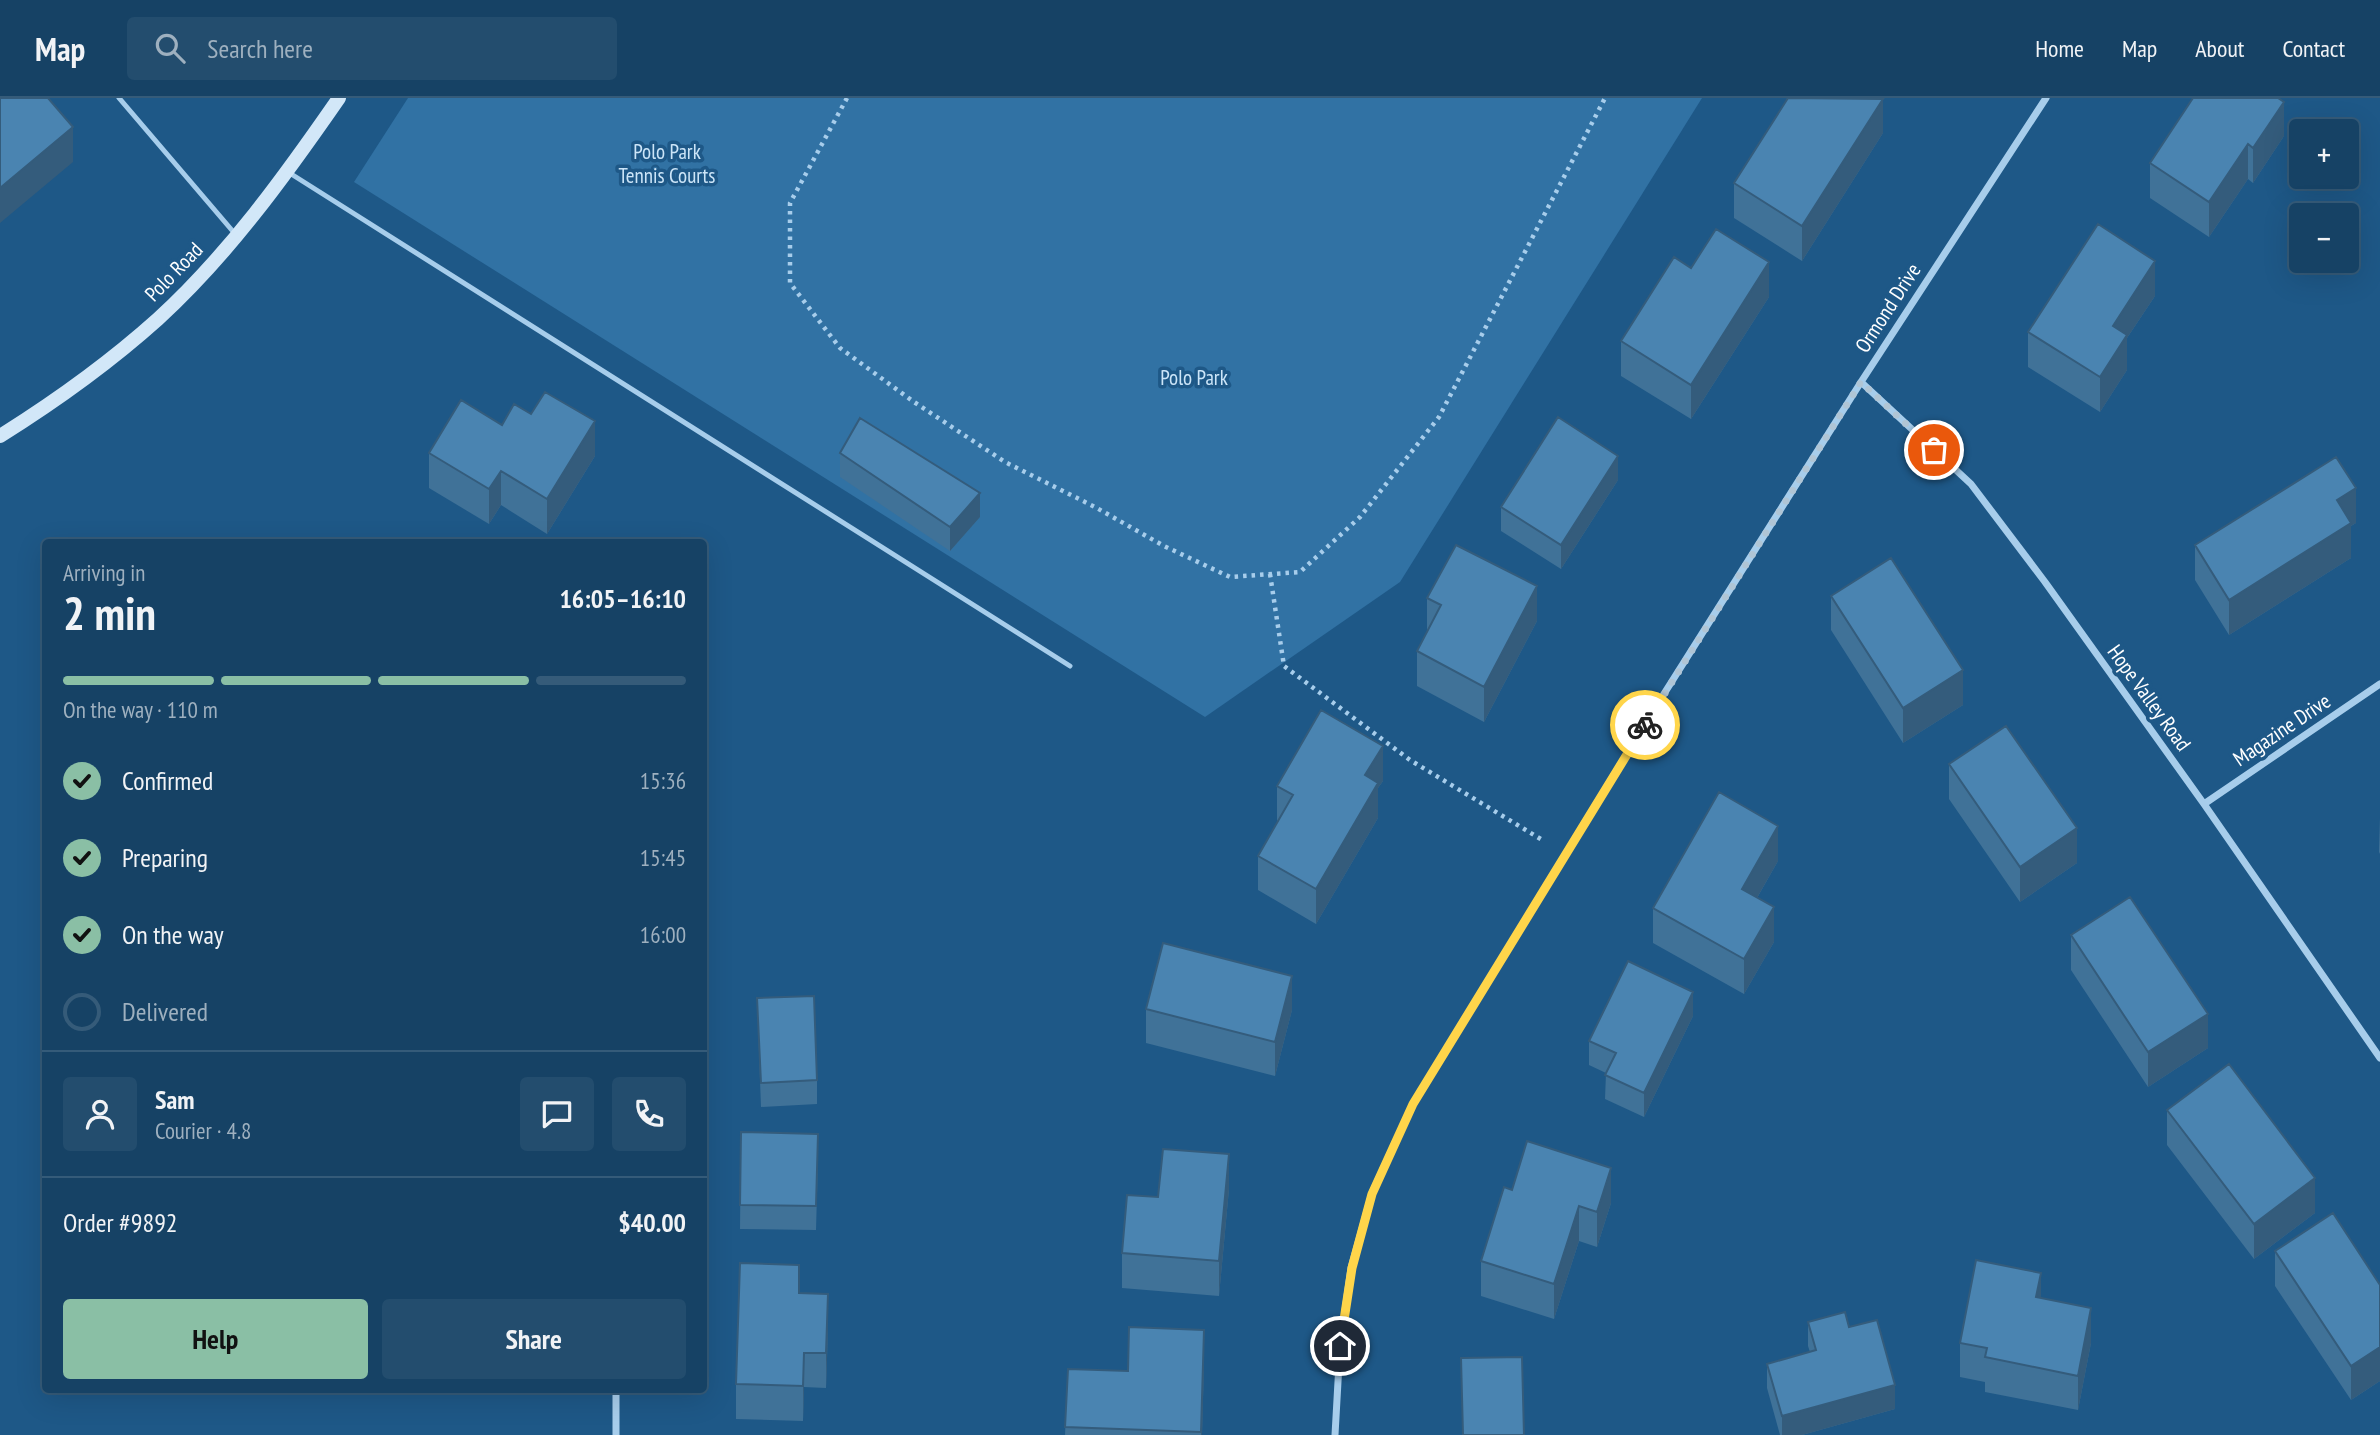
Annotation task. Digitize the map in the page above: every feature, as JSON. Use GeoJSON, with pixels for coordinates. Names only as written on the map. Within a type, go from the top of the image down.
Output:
{"type":"FeatureCollection","features":[{"type":"Feature","properties":{"kind":"main road","name":"Polo Road"},"geometry":{"type":"LineString","coordinates":[[0,436],[92,375],[159,318],[236,236],[288,172],[339,98]]}},
{"type":"Feature","properties":{"kind":"street","name":"Ormond Drive"},"geometry":{"type":"LineString","coordinates":[[1335,1435],[1340,1346],[1352,1268],[1372,1194],[1413,1104],[1861,382],[2046,98]]}},
{"type":"Feature","properties":{"kind":"street","name":"Hope Valley Road"},"geometry":{"type":"LineString","coordinates":[[1861,382],[1971,484],[2045,582],[2204,804],[2380,1058]]}},
{"type":"Feature","properties":{"kind":"street","name":"Magazine Drive"},"geometry":{"type":"LineString","coordinates":[[2204,804],[2380,684]]}},
{"type":"Feature","properties":{"kind":"street"},"geometry":{"type":"LineString","coordinates":[[616,1393],[616,1435]]}},
{"type":"Feature","properties":{"kind":"lane"},"geometry":{"type":"LineString","coordinates":[[119,98],[236,236]]}},
{"type":"Feature","properties":{"kind":"lane"},"geometry":{"type":"LineString","coordinates":[[288,172],[1070,666]]}},
{"type":"Feature","properties":{"kind":"path"},"geometry":{"type":"LineString","coordinates":[[847,98],[790,203],[790,283],[840,348],[1005,462],[1164,546],[1230,577],[1300,572],[1360,517],[1439,417],[1605,98]]}},
{"type":"Feature","properties":{"kind":"path"},"geometry":{"type":"LineString","coordinates":[[1270,574],[1284,666],[1410,760],[1566,854]]}},
{"type":"Feature","properties":{"kind":"green space","name":"Polo Park"},"geometry":{"type":"Polygon","coordinates":[[[408,98],[1702,98],[1400,582],[1205,717],[354,182],[408,98]]]}},
{"type":"Feature","properties":{"kind":"building"},"geometry":{"type":"Polygon","coordinates":[[[0,98],[48,98],[73,127],[0,188],[0,98]]]}},
{"type":"Feature","properties":{"kind":"building"},"geometry":{"type":"Polygon","coordinates":[[[1788,98],[1883,99],[1802,226],[1734,183],[1788,98]]]}},
{"type":"Feature","properties":{"kind":"building"},"geometry":{"type":"Polygon","coordinates":[[[2193,98],[2278,98],[2284,102],[2253,148],[2248,144],[2209,202],[2150,163],[2193,98]]]}},
{"type":"Feature","properties":{"kind":"building"},"geometry":{"type":"Polygon","coordinates":[[[2098,224],[2155,261],[2113,326],[2127,335],[2100,377],[2028,332],[2098,224]]]}},
{"type":"Feature","properties":{"kind":"building"},"geometry":{"type":"Polygon","coordinates":[[[1716,229],[1769,262],[1691,385],[1621,341],[1674,257],[1691,268],[1716,229]]]}},
{"type":"Feature","properties":{"kind":"building"},"geometry":{"type":"Polygon","coordinates":[[[545,392],[595,421],[547,499],[501,471],[489,489],[429,453],[461,400],[502,425],[514,404],[531,414],[545,392]]]}},
{"type":"Feature","properties":{"kind":"building"},"geometry":{"type":"Polygon","coordinates":[[[1558,417],[1618,456],[1561,545],[1501,507],[1558,417]]]}},
{"type":"Feature","properties":{"kind":"building"},"geometry":{"type":"Polygon","coordinates":[[[860,418],[980,493],[950,527],[840,453],[860,418]]]}},
{"type":"Feature","properties":{"kind":"building"},"geometry":{"type":"Polygon","coordinates":[[[2336,457],[2356,488],[2337,500],[2351,523],[2229,600],[2195,545],[2336,457]]]}},
{"type":"Feature","properties":{"kind":"building"},"geometry":{"type":"Polygon","coordinates":[[[1456,545],[1537,586],[1484,687],[1417,651],[1441,605],[1427,598],[1456,545]]]}},
{"type":"Feature","properties":{"kind":"building"},"geometry":{"type":"Polygon","coordinates":[[[1891,558],[1963,670],[1903,708],[1831,596],[1891,558]]]}},
{"type":"Feature","properties":{"kind":"building"},"geometry":{"type":"Polygon","coordinates":[[[1321,710],[1383,746],[1365,775],[1378,783],[1316,889],[1258,856],[1293,795],[1277,786],[1321,710]]]}},
{"type":"Feature","properties":{"kind":"building"},"geometry":{"type":"Polygon","coordinates":[[[2006,726],[2077,828],[2020,867],[1949,764],[2006,726]]]}},
{"type":"Feature","properties":{"kind":"building"},"geometry":{"type":"Polygon","coordinates":[[[1719,792],[1778,826],[1742,889],[1774,907],[1744,959],[1653,908],[1719,792]]]}},
{"type":"Feature","properties":{"kind":"building"},"geometry":{"type":"Polygon","coordinates":[[[2130,897],[2208,1014],[2148,1052],[2071,935],[2130,897]]]}},
{"type":"Feature","properties":{"kind":"building"},"geometry":{"type":"Polygon","coordinates":[[[1163,943],[1292,976],[1275,1042],[1146,1009],[1163,943]]]}},
{"type":"Feature","properties":{"kind":"building"},"geometry":{"type":"Polygon","coordinates":[[[1628,961],[1693,992],[1644,1093],[1605,1075],[1616,1053],[1589,1041],[1628,961]]]}},
{"type":"Feature","properties":{"kind":"building"},"geometry":{"type":"Polygon","coordinates":[[[814,996],[817,1080],[761,1083],[757,998],[814,996]]]}},
{"type":"Feature","properties":{"kind":"building"},"geometry":{"type":"Polygon","coordinates":[[[2229,1064],[2315,1178],[2254,1224],[2167,1110],[2229,1064]]]}},
{"type":"Feature","properties":{"kind":"building"},"geometry":{"type":"Polygon","coordinates":[[[741,1132],[818,1134],[816,1206],[740,1205],[741,1132]]]}},
{"type":"Feature","properties":{"kind":"building"},"geometry":{"type":"Polygon","coordinates":[[[1527,1141],[1611,1168],[1597,1212],[1579,1206],[1554,1284],[1481,1261],[1504,1187],[1512,1190],[1527,1141]]]}},
{"type":"Feature","properties":{"kind":"building"},"geometry":{"type":"Polygon","coordinates":[[[1163,1149],[1229,1154],[1219,1261],[1122,1253],[1127,1195],[1158,1197],[1163,1149]]]}},
{"type":"Feature","properties":{"kind":"building"},"geometry":{"type":"Polygon","coordinates":[[[2333,1213],[2380,1285],[2380,1347],[2351,1366],[2275,1251],[2333,1213]]]}},
{"type":"Feature","properties":{"kind":"building"},"geometry":{"type":"Polygon","coordinates":[[[1976,1260],[2041,1273],[2036,1297],[2091,1308],[2078,1376],[1985,1357],[1987,1348],[1960,1343],[1976,1260]]]}},
{"type":"Feature","properties":{"kind":"building"},"geometry":{"type":"Polygon","coordinates":[[[740,1263],[799,1265],[799,1293],[828,1294],[826,1353],[804,1353],[803,1386],[736,1384],[740,1263]]]}},
{"type":"Feature","properties":{"kind":"building"},"geometry":{"type":"Polygon","coordinates":[[[1845,1312],[1849,1327],[1877,1320],[1895,1385],[1782,1416],[1767,1364],[1816,1350],[1808,1322],[1845,1312]]]}},
{"type":"Feature","properties":{"kind":"building"},"geometry":{"type":"Polygon","coordinates":[[[1129,1327],[1204,1330],[1201,1432],[1065,1427],[1068,1369],[1128,1371],[1129,1327]]]}},
{"type":"Feature","properties":{"kind":"building"},"geometry":{"type":"Polygon","coordinates":[[[1522,1357],[1524,1435],[1463,1435],[1461,1358],[1522,1357]]]}},
{"type":"Feature","properties":{"kind":"way so far"},"geometry":{"type":"LineString","coordinates":[[1645,725],[1861,382],[1934,450]]}},
{"type":"Feature","properties":{"kind":"route"},"geometry":{"type":"LineString","coordinates":[[1340,1346],[1352,1268],[1372,1194],[1413,1104],[1645,725]]}},
{"type":"Feature","properties":{"kind":"park label","name":"Polo Park Tennis Courts"},"geometry":{"type":"Point","coordinates":[667,164]}}]}
